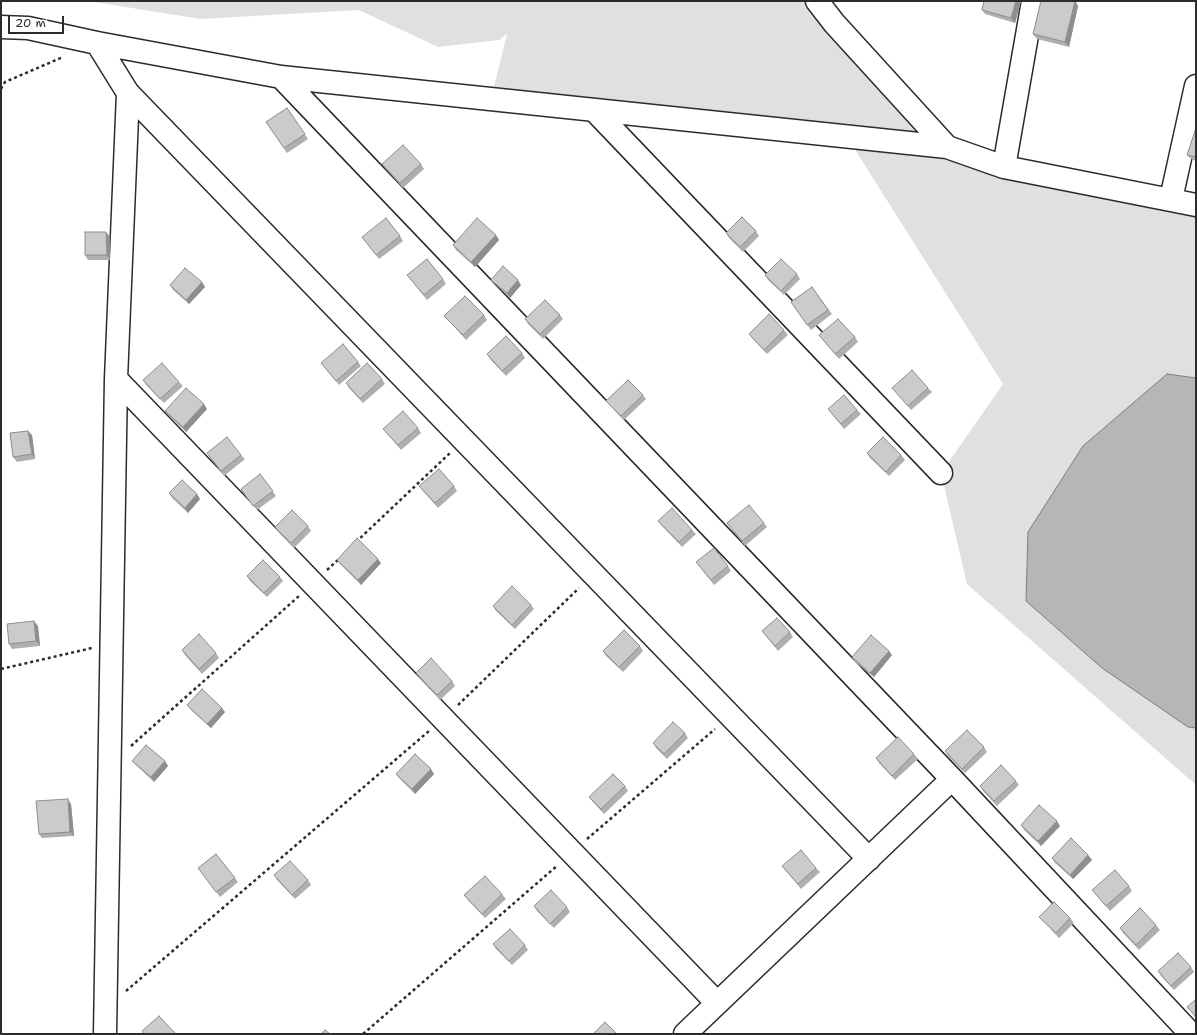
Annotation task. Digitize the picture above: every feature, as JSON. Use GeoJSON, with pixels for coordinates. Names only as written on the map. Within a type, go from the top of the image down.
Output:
{"type":"FeatureCollection","features":[{"type":"Feature","properties":{"kind":"street"},"geometry":{"type":"LineString","coordinates":[[817,1],[834,24],[947,147]]}},
{"type":"Feature","properties":{"kind":"street"},"geometry":{"type":"LineString","coordinates":[[834,24],[838,1]]}},
{"type":"Feature","properties":{"kind":"street"},"geometry":{"type":"LineString","coordinates":[[1004,167],[1033,1]]}},
{"type":"Feature","properties":{"kind":"street"},"geometry":{"type":"LineString","coordinates":[[1,26],[28,28],[97,43],[282,77],[947,147],[1004,167],[1196,205]]}},
{"type":"Feature","properties":{"kind":"street"},"geometry":{"type":"LineString","coordinates":[[97,43],[128,93],[869,859]]}},
{"type":"Feature","properties":{"kind":"street"},"geometry":{"type":"LineString","coordinates":[[282,77],[952,779],[1191,1034]]}},
{"type":"Feature","properties":{"kind":"street"},"geometry":{"type":"LineString","coordinates":[[1171,199],[1196,86]]}},
{"type":"Feature","properties":{"kind":"street"},"geometry":{"type":"LineString","coordinates":[[105,1034],[116,379],[128,93]]}},
{"type":"Feature","properties":{"kind":"street"},"geometry":{"type":"LineString","coordinates":[[594,110],[941,473]]}},
{"type":"Feature","properties":{"kind":"street"},"geometry":{"type":"LineString","coordinates":[[116,379],[717,1003]]}},
{"type":"Feature","properties":{"kind":"street"},"geometry":{"type":"LineString","coordinates":[[685,1034],[952,779]]}},
{"type":"Feature","properties":{"kind":"path"},"geometry":{"type":"LineString","coordinates":[[1,89],[5,82],[69,55]]}},
{"type":"Feature","properties":{"kind":"path"},"geometry":{"type":"LineString","coordinates":[[352,546],[464,440]]}},
{"type":"Feature","properties":{"kind":"path"},"geometry":{"type":"LineString","coordinates":[[110,765],[313,584],[341,557]]}},
{"type":"Feature","properties":{"kind":"path"},"geometry":{"type":"LineString","coordinates":[[106,1008],[443,719],[593,574]]}},
{"type":"Feature","properties":{"kind":"path"},"geometry":{"type":"LineString","coordinates":[[1,669],[112,644]]}},
{"type":"Feature","properties":{"kind":"path"},"geometry":{"type":"LineString","coordinates":[[363,1034],[730,716]]}},
{"type":"Feature","properties":{"kind":"shaded area"},"geometry":{"type":"Polygon","coordinates":[[[88,1],[817,1],[947,147],[1196,205],[1196,785],[967,584],[941,473],[1003,384],[847,137],[491,99],[507,34],[499,40],[438,47],[359,10],[201,19],[88,1]]]}},
{"type":"Feature","properties":{"kind":"shaded area"},"geometry":{"type":"Polygon","coordinates":[[[1167,374],[1196,378],[1196,728],[1188,727],[1102,668],[1026,601],[1028,532],[1083,446],[1167,374]]]}},
{"type":"Feature","properties":{"kind":"building"},"geometry":{"type":"Polygon","coordinates":[[[984,1],[1016,1],[1011,18],[982,10],[984,1]]]}},
{"type":"Feature","properties":{"kind":"building"},"geometry":{"type":"Polygon","coordinates":[[[1041,1],[1075,1],[1065,42],[1033,34],[1041,1]]]}},
{"type":"Feature","properties":{"kind":"building"},"geometry":{"type":"Polygon","coordinates":[[[287,108],[305,134],[284,148],[266,122],[287,108]]]}},
{"type":"Feature","properties":{"kind":"building"},"geometry":{"type":"Polygon","coordinates":[[[1196,128],[1196,157],[1187,155],[1196,128]]]}},
{"type":"Feature","properties":{"kind":"building"},"geometry":{"type":"Polygon","coordinates":[[[403,145],[421,164],[400,183],[382,164],[403,145]]]}},
{"type":"Feature","properties":{"kind":"building"},"geometry":{"type":"Polygon","coordinates":[[[742,217],[756,231],[740,247],[726,233],[742,217]]]}},
{"type":"Feature","properties":{"kind":"building"},"geometry":{"type":"Polygon","coordinates":[[[386,218],[400,236],[376,255],[362,237],[386,218]]]}},
{"type":"Feature","properties":{"kind":"building"},"geometry":{"type":"Polygon","coordinates":[[[477,218],[496,235],[471,262],[453,245],[477,218]]]}},
{"type":"Feature","properties":{"kind":"building"},"geometry":{"type":"Polygon","coordinates":[[[85,232],[106,232],[107,255],[85,255],[85,232]]]}},
{"type":"Feature","properties":{"kind":"building"},"geometry":{"type":"Polygon","coordinates":[[[427,259],[443,279],[424,295],[407,275],[427,259]]]}},
{"type":"Feature","properties":{"kind":"building"},"geometry":{"type":"Polygon","coordinates":[[[781,259],[797,274],[781,291],[765,275],[781,259]]]}},
{"type":"Feature","properties":{"kind":"building"},"geometry":{"type":"Polygon","coordinates":[[[503,266],[518,280],[507,293],[491,280],[503,266]]]}},
{"type":"Feature","properties":{"kind":"building"},"geometry":{"type":"Polygon","coordinates":[[[185,268],[202,282],[186,300],[170,285],[185,268]]]}},
{"type":"Feature","properties":{"kind":"building"},"geometry":{"type":"Polygon","coordinates":[[[812,287],[828,310],[807,325],[791,302],[812,287]]]}},
{"type":"Feature","properties":{"kind":"building"},"geometry":{"type":"Polygon","coordinates":[[[465,296],[484,315],[463,335],[444,316],[465,296]]]}},
{"type":"Feature","properties":{"kind":"building"},"geometry":{"type":"Polygon","coordinates":[[[545,300],[560,315],[540,334],[525,319],[545,300]]]}},
{"type":"Feature","properties":{"kind":"building"},"geometry":{"type":"Polygon","coordinates":[[[769,314],[784,330],[764,350],[749,334],[769,314]]]}},
{"type":"Feature","properties":{"kind":"building"},"geometry":{"type":"Polygon","coordinates":[[[838,319],[855,337],[835,354],[819,335],[838,319]]]}},
{"type":"Feature","properties":{"kind":"building"},"geometry":{"type":"Polygon","coordinates":[[[506,336],[522,353],[502,371],[487,354],[506,336]]]}},
{"type":"Feature","properties":{"kind":"building"},"geometry":{"type":"Polygon","coordinates":[[[343,344],[358,362],[336,381],[321,363],[343,344]]]}},
{"type":"Feature","properties":{"kind":"building"},"geometry":{"type":"Polygon","coordinates":[[[162,363],[179,382],[160,399],[143,380],[162,363]]]}},
{"type":"Feature","properties":{"kind":"building"},"geometry":{"type":"Polygon","coordinates":[[[367,363],[382,379],[360,399],[346,383],[367,363]]]}},
{"type":"Feature","properties":{"kind":"building"},"geometry":{"type":"Polygon","coordinates":[[[912,370],[928,388],[908,406],[892,388],[912,370]]]}},
{"type":"Feature","properties":{"kind":"building"},"geometry":{"type":"Polygon","coordinates":[[[628,380],[643,395],[621,416],[606,401],[628,380]]]}},
{"type":"Feature","properties":{"kind":"building"},"geometry":{"type":"Polygon","coordinates":[[[186,388],[204,404],[183,427],[165,411],[186,388]]]}},
{"type":"Feature","properties":{"kind":"building"},"geometry":{"type":"Polygon","coordinates":[[[844,395],[857,410],[841,424],[828,409],[844,395]]]}},
{"type":"Feature","properties":{"kind":"building"},"geometry":{"type":"Polygon","coordinates":[[[403,411],[418,428],[398,445],[383,429],[403,411]]]}},
{"type":"Feature","properties":{"kind":"building"},"geometry":{"type":"Polygon","coordinates":[[[28,431],[32,454],[13,457],[10,433],[28,431]]]}},
{"type":"Feature","properties":{"kind":"building"},"geometry":{"type":"Polygon","coordinates":[[[227,437],[241,455],[221,471],[207,453],[227,437]]]}},
{"type":"Feature","properties":{"kind":"building"},"geometry":{"type":"Polygon","coordinates":[[[883,437],[901,455],[886,472],[867,453],[883,437]]]}},
{"type":"Feature","properties":{"kind":"building"},"geometry":{"type":"Polygon","coordinates":[[[439,469],[454,486],[435,503],[419,486],[439,469]]]}},
{"type":"Feature","properties":{"kind":"building"},"geometry":{"type":"Polygon","coordinates":[[[260,474],[273,491],[253,506],[241,489],[260,474]]]}},
{"type":"Feature","properties":{"kind":"building"},"geometry":{"type":"Polygon","coordinates":[[[182,480],[197,494],[185,508],[169,493],[182,480]]]}},
{"type":"Feature","properties":{"kind":"building"},"geometry":{"type":"Polygon","coordinates":[[[749,505],[764,523],[742,541],[727,523],[749,505]]]}},
{"type":"Feature","properties":{"kind":"building"},"geometry":{"type":"Polygon","coordinates":[[[672,508],[692,530],[679,542],[658,521],[672,508]]]}},
{"type":"Feature","properties":{"kind":"building"},"geometry":{"type":"Polygon","coordinates":[[[292,510],[308,526],[291,543],[275,527],[292,510]]]}},
{"type":"Feature","properties":{"kind":"building"},"geometry":{"type":"Polygon","coordinates":[[[357,538],[378,559],[358,580],[337,560],[357,538]]]}},
{"type":"Feature","properties":{"kind":"building"},"geometry":{"type":"Polygon","coordinates":[[[714,548],[728,566],[711,580],[696,562],[714,548]]]}},
{"type":"Feature","properties":{"kind":"building"},"geometry":{"type":"Polygon","coordinates":[[[263,560],[280,577],[264,593],[247,576],[263,560]]]}},
{"type":"Feature","properties":{"kind":"building"},"geometry":{"type":"Polygon","coordinates":[[[512,586],[531,605],[512,625],[493,606],[512,586]]]}},
{"type":"Feature","properties":{"kind":"building"},"geometry":{"type":"Polygon","coordinates":[[[777,618],[790,632],[775,646],[762,631],[777,618]]]}},
{"type":"Feature","properties":{"kind":"building"},"geometry":{"type":"Polygon","coordinates":[[[34,621],[36,641],[9,644],[7,624],[34,621]]]}},
{"type":"Feature","properties":{"kind":"building"},"geometry":{"type":"Polygon","coordinates":[[[624,630],[640,646],[619,667],[603,651],[624,630]]]}},
{"type":"Feature","properties":{"kind":"building"},"geometry":{"type":"Polygon","coordinates":[[[199,634],[216,653],[199,669],[182,650],[199,634]]]}},
{"type":"Feature","properties":{"kind":"building"},"geometry":{"type":"Polygon","coordinates":[[[871,635],[889,651],[870,673],[852,657],[871,635]]]}},
{"type":"Feature","properties":{"kind":"building"},"geometry":{"type":"Polygon","coordinates":[[[431,658],[452,681],[437,695],[416,673],[431,658]]]}},
{"type":"Feature","properties":{"kind":"building"},"geometry":{"type":"Polygon","coordinates":[[[202,689],[222,708],[207,724],[187,705],[202,689]]]}},
{"type":"Feature","properties":{"kind":"building"},"geometry":{"type":"Polygon","coordinates":[[[673,722],[685,733],[664,754],[653,743],[673,722]]]}},
{"type":"Feature","properties":{"kind":"building"},"geometry":{"type":"Polygon","coordinates":[[[967,730],[984,747],[962,769],[945,751],[967,730]]]}},
{"type":"Feature","properties":{"kind":"building"},"geometry":{"type":"Polygon","coordinates":[[[898,737],[914,754],[892,776],[876,758],[898,737]]]}},
{"type":"Feature","properties":{"kind":"building"},"geometry":{"type":"Polygon","coordinates":[[[146,745],[165,761],[151,777],[132,761],[146,745]]]}},
{"type":"Feature","properties":{"kind":"building"},"geometry":{"type":"Polygon","coordinates":[[[415,754],[431,769],[412,789],[396,774],[415,754]]]}},
{"type":"Feature","properties":{"kind":"building"},"geometry":{"type":"Polygon","coordinates":[[[1001,765],[1016,781],[994,801],[980,786],[1001,765]]]}},
{"type":"Feature","properties":{"kind":"building"},"geometry":{"type":"Polygon","coordinates":[[[613,774],[625,786],[601,809],[589,797],[613,774]]]}},
{"type":"Feature","properties":{"kind":"building"},"geometry":{"type":"Polygon","coordinates":[[[68,799],[70,832],[39,834],[36,801],[68,799]]]}},
{"type":"Feature","properties":{"kind":"building"},"geometry":{"type":"Polygon","coordinates":[[[1039,805],[1057,821],[1038,841],[1021,825],[1039,805]]]}},
{"type":"Feature","properties":{"kind":"building"},"geometry":{"type":"Polygon","coordinates":[[[1071,838],[1088,855],[1070,875],[1052,858],[1071,838]]]}},
{"type":"Feature","properties":{"kind":"building"},"geometry":{"type":"Polygon","coordinates":[[[801,850],[816,868],[798,884],[782,866],[801,850]]]}},
{"type":"Feature","properties":{"kind":"building"},"geometry":{"type":"Polygon","coordinates":[[[216,854],[235,878],[216,892],[198,868],[216,854]]]}},
{"type":"Feature","properties":{"kind":"building"},"geometry":{"type":"Polygon","coordinates":[[[290,861],[308,880],[292,895],[274,875],[290,861]]]}},
{"type":"Feature","properties":{"kind":"building"},"geometry":{"type":"Polygon","coordinates":[[[1115,870],[1129,886],[1106,906],[1092,890],[1115,870]]]}},
{"type":"Feature","properties":{"kind":"building"},"geometry":{"type":"Polygon","coordinates":[[[485,876],[502,894],[482,914],[464,895],[485,876]]]}},
{"type":"Feature","properties":{"kind":"building"},"geometry":{"type":"Polygon","coordinates":[[[551,890],[567,907],[550,924],[534,906],[551,890]]]}},
{"type":"Feature","properties":{"kind":"building"},"geometry":{"type":"Polygon","coordinates":[[[1054,902],[1070,918],[1056,933],[1039,917],[1054,902]]]}},
{"type":"Feature","properties":{"kind":"building"},"geometry":{"type":"Polygon","coordinates":[[[1140,908],[1156,925],[1136,945],[1120,928],[1140,908]]]}},
{"type":"Feature","properties":{"kind":"building"},"geometry":{"type":"Polygon","coordinates":[[[510,929],[525,945],[509,961],[493,944],[510,929]]]}},
{"type":"Feature","properties":{"kind":"building"},"geometry":{"type":"Polygon","coordinates":[[[1178,953],[1191,967],[1171,986],[1158,971],[1178,953]]]}},
{"type":"Feature","properties":{"kind":"building"},"geometry":{"type":"Polygon","coordinates":[[[1196,999],[1196,1017],[1187,1007],[1196,999]]]}},
{"type":"Feature","properties":{"kind":"building"},"geometry":{"type":"Polygon","coordinates":[[[159,1016],[175,1033],[144,1034],[142,1031],[159,1016]]]}},
{"type":"Feature","properties":{"kind":"building"},"geometry":{"type":"Polygon","coordinates":[[[605,1022],[617,1034],[593,1034],[605,1022]]]}},
{"type":"Feature","properties":{"kind":"building"},"geometry":{"type":"Polygon","coordinates":[[[325,1030],[330,1034],[321,1034],[325,1030]]]}}]}
